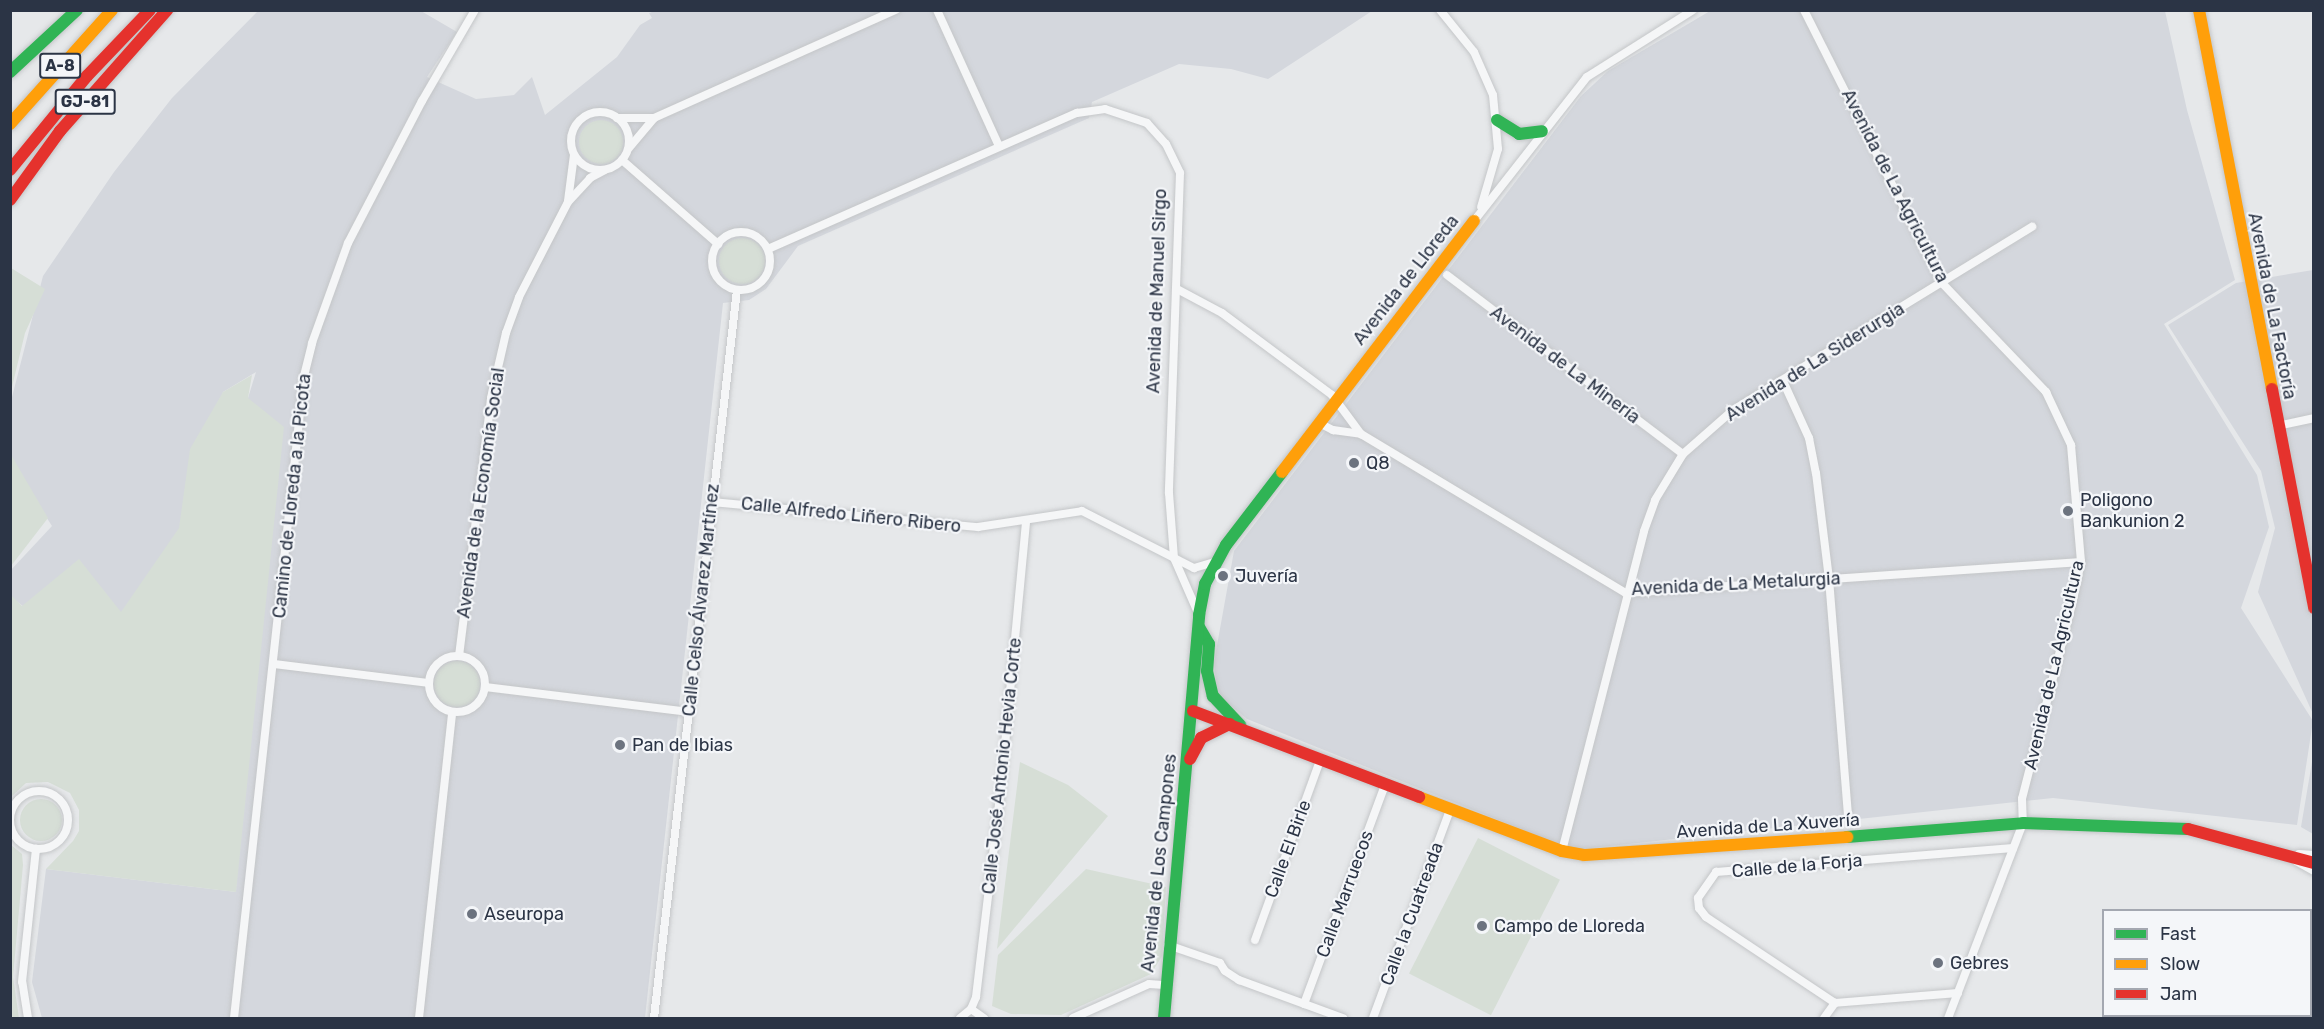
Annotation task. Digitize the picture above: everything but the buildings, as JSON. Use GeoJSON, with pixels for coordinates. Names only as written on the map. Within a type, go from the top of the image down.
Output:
{"type":"FeatureCollection","features":[{"type":"Feature","properties":{"kind":"main road"},"geometry":{"type":"LineString","coordinates":[[10,72],[77,10]]}},
{"type":"Feature","properties":{"kind":"main road","name":"A-8"},"geometry":{"type":"LineString","coordinates":[[10,124],[112,10]]}},
{"type":"Feature","properties":{"kind":"main road","name":"A-8"},"geometry":{"type":"LineString","coordinates":[[10,170],[87,76],[150,10]]}},
{"type":"Feature","properties":{"kind":"main road","name":"GJ-81"},"geometry":{"type":"LineString","coordinates":[[10,200],[60,130],[167,10]]}},
{"type":"Feature","properties":{"kind":"main road","name":"Avenida de La Factoría"},"geometry":{"type":"LineString","coordinates":[[2199,10],[2313,608]]}},
{"type":"Feature","properties":{"kind":"main road"},"geometry":{"type":"LineString","coordinates":[[1497,120],[1519,134],[1542,131]]}},
{"type":"Feature","properties":{"kind":"main road","name":"Avenida de Lloreda"},"geometry":{"type":"LineString","coordinates":[[1199,621],[1215,562],[1474,221]]}},
{"type":"Feature","properties":{"kind":"main road","name":"Avenida de Manuel Sirgo"},"geometry":{"type":"LineString","coordinates":[[1193,711],[1199,621]]}},
{"type":"Feature","properties":{"kind":"main road","name":"Avenida de La Xuvería"},"geometry":{"type":"LineString","coordinates":[[1199,621],[1209,644],[1207,671],[1213,696],[1244,728]]}},
{"type":"Feature","properties":{"kind":"main road","name":"Avenida de La Xuvería"},"geometry":{"type":"LineString","coordinates":[[1193,711],[1244,728],[1450,810],[1562,851],[1619,856],[2023,823],[2202,830],[2313,862]]}},
{"type":"Feature","properties":{"kind":"main road","name":"Avenida de Los Campones"},"geometry":{"type":"LineString","coordinates":[[1164,1018],[1168,945],[1193,711]]}},
{"type":"Feature","properties":{"kind":"main road"},"geometry":{"type":"LineString","coordinates":[[1187,765],[1201,738],[1230,724]]}},
{"type":"Feature","properties":{"kind":"street","name":"Camino de Lloreda a la Picota"},"geometry":{"type":"LineString","coordinates":[[234,1018],[304,376],[312,343],[348,243],[422,101],[475,10]]}},
{"type":"Feature","properties":{"kind":"street"},"geometry":{"type":"LineString","coordinates":[[617,118],[654,118],[896,10]]}},
{"type":"Feature","properties":{"kind":"street"},"geometry":{"type":"LineString","coordinates":[[937,10],[999,146]]}},
{"type":"Feature","properties":{"kind":"street"},"geometry":{"type":"LineString","coordinates":[[1440,10],[1483,69],[1497,120],[1496,163],[1474,221]]}},
{"type":"Feature","properties":{"kind":"street","name":"Avenida de Lloreda"},"geometry":{"type":"LineString","coordinates":[[1474,221],[1542,131],[1587,77],[1693,10]]}},
{"type":"Feature","properties":{"kind":"street","name":"Avenida de La Agricultura"},"geometry":{"type":"LineString","coordinates":[[1804,10],[1942,283],[2046,392],[2071,445],[2081,562],[2022,799],[2023,823]]}},
{"type":"Feature","properties":{"kind":"street","name":"Avenida de Manuel Sirgo"},"geometry":{"type":"LineString","coordinates":[[768,249],[999,146],[1092,109],[1121,111],[1147,123],[1166,144],[1180,173],[1177,289],[1169,424],[1174,558],[1199,621]]}},
{"type":"Feature","properties":{"kind":"street"},"geometry":{"type":"LineString","coordinates":[[627,151],[627,129],[617,118],[604,112],[585,117],[573,132],[574,153],[586,166],[605,170],[622,160],[654,118]]}},
{"type":"Feature","properties":{"kind":"street","name":"Avenida de la Economía Social"},"geometry":{"type":"LineString","coordinates":[[568,202],[574,153]]}},
{"type":"Feature","properties":{"kind":"street"},"geometry":{"type":"LineString","coordinates":[[622,160],[718,244]]}},
{"type":"Feature","properties":{"kind":"street","name":"Avenida de la Economía Social"},"geometry":{"type":"LineString","coordinates":[[459,656],[497,365],[519,297],[568,202],[590,178],[605,170]]}},
{"type":"Feature","properties":{"kind":"street","name":"Avenida de La Siderurgia"},"geometry":{"type":"LineString","coordinates":[[1562,851],[1626,593],[1655,500],[1683,454],[1733,410],[2032,227]]}},
{"type":"Feature","properties":{"kind":"street"},"geometry":{"type":"LineString","coordinates":[[740,232],[757,236],[768,249],[770,266],[762,282],[737,290],[720,281],[715,273],[713,253],[718,244],[740,232]]}},
{"type":"Feature","properties":{"kind":"street","name":"Avenida de La Minería"},"geometry":{"type":"LineString","coordinates":[[1447,275],[1683,454]]}},
{"type":"Feature","properties":{"kind":"street"},"geometry":{"type":"LineString","coordinates":[[1177,289],[1222,313],[1336,400],[1361,434]]}},
{"type":"Feature","properties":{"kind":"street","name":"Calle Celso Álvarez Martínez"},"geometry":{"type":"LineString","coordinates":[[654,1018],[737,290]]}},
{"type":"Feature","properties":{"kind":"street"},"geometry":{"type":"LineString","coordinates":[[1783,381],[1809,438],[1829,579],[1848,813]]}},
{"type":"Feature","properties":{"kind":"street"},"geometry":{"type":"LineString","coordinates":[[2277,426],[2313,418]]}},
{"type":"Feature","properties":{"kind":"street"},"geometry":{"type":"LineString","coordinates":[[1319,423],[1333,430],[1361,434]]}},
{"type":"Feature","properties":{"kind":"street","name":"Avenida de La Metalurgia"},"geometry":{"type":"LineString","coordinates":[[1361,434],[1626,593],[2081,562]]}},
{"type":"Feature","properties":{"kind":"street","name":"Calle Alfredo Liñero Ribero"},"geometry":{"type":"LineString","coordinates":[[712,502],[920,524],[978,527],[1026,523],[1082,511],[1174,558]]}},
{"type":"Feature","properties":{"kind":"street","name":"Calle José Antonio Hevia Corte"},"geometry":{"type":"LineString","coordinates":[[970,1009],[976,997],[1000,788],[1026,523]]}},
{"type":"Feature","properties":{"kind":"street"},"geometry":{"type":"LineString","coordinates":[[1174,558],[1194,568],[1215,562]]}},
{"type":"Feature","properties":{"kind":"street"},"geometry":{"type":"LineString","coordinates":[[459,656],[482,670],[485,687],[478,704],[452,712],[432,699],[428,682],[442,660],[459,656]]}},
{"type":"Feature","properties":{"kind":"street"},"geometry":{"type":"LineString","coordinates":[[274,664],[428,682]]}},
{"type":"Feature","properties":{"kind":"street"},"geometry":{"type":"LineString","coordinates":[[485,687],[689,712]]}},
{"type":"Feature","properties":{"kind":"street"},"geometry":{"type":"LineString","coordinates":[[419,1018],[452,712]]}},
{"type":"Feature","properties":{"kind":"street","name":"Calle El Birle"},"geometry":{"type":"LineString","coordinates":[[1255,940],[1321,758]]}},
{"type":"Feature","properties":{"kind":"street","name":"Calle Marruecos"},"geometry":{"type":"LineString","coordinates":[[1304,1004],[1385,784]]}},
{"type":"Feature","properties":{"kind":"street"},"geometry":{"type":"LineString","coordinates":[[41,791],[58,798],[68,823],[61,839],[36,849],[19,840],[11,823],[11,813],[22,797],[41,791]]}},
{"type":"Feature","properties":{"kind":"street","name":"Calle la Cuatreada"},"geometry":{"type":"LineString","coordinates":[[1373,1018],[1390,978],[1450,810]]}},
{"type":"Feature","properties":{"kind":"street"},"geometry":{"type":"LineString","coordinates":[[1948,1018],[2023,823]]}},
{"type":"Feature","properties":{"kind":"street","name":"Calle de la Forja"},"geometry":{"type":"LineString","coordinates":[[1835,1003],[1706,916],[1699,908],[1698,898],[1716,872],[2013,848]]}},
{"type":"Feature","properties":{"kind":"street"},"geometry":{"type":"LineString","coordinates":[[28,1018],[22,982],[36,849]]}},
{"type":"Feature","properties":{"kind":"street"},"geometry":{"type":"LineString","coordinates":[[2283,852],[2313,855]]}},
{"type":"Feature","properties":{"kind":"street"},"geometry":{"type":"LineString","coordinates":[[2283,852],[2313,871]]}},
{"type":"Feature","properties":{"kind":"street"},"geometry":{"type":"LineString","coordinates":[[1168,945],[1210,960],[1239,980],[1343,1018]]}},
{"type":"Feature","properties":{"kind":"street"},"geometry":{"type":"LineString","coordinates":[[1073,1018],[1149,984],[1165,985]]}},
{"type":"Feature","properties":{"kind":"street"},"geometry":{"type":"LineString","coordinates":[[1824,1018],[1835,1003],[1958,993]]}},
{"type":"Feature","properties":{"kind":"street"},"geometry":{"type":"LineString","coordinates":[[960,1018],[970,1009],[984,1018]]}},
{"type":"Feature","properties":{"kind":"shaded area"},"geometry":{"type":"Polygon","coordinates":[[[258,11],[421,11],[457,32],[427,77],[476,99],[514,95],[532,77],[545,115],[617,57],[640,25],[652,18],[649,13],[655,11],[1372,11],[1268,79],[1231,69],[1179,64],[1092,102],[1089,118],[798,246],[766,289],[749,300],[723,303],[645,1018],[42,1018],[32,982],[46,869],[236,892],[248,398],[256,372],[223,392],[184,536],[122,616],[28,610],[11,597],[10,571],[52,526],[10,461],[11,401],[43,276],[114,172],[172,98],[258,11]]]}},
{"type":"Feature","properties":{"kind":"shaded area"},"geometry":{"type":"Polygon","coordinates":[[[1710,11],[2165,11],[2187,110],[2235,280],[2164,324],[2257,475],[2269,527],[2241,608],[2313,721],[2297,825],[2053,798],[1573,850],[1247,719],[1217,694],[1214,662],[1234,551],[1581,96],[1608,71],[1710,11]]]}},
{"type":"Feature","properties":{"kind":"shaded area"},"geometry":{"type":"Polygon","coordinates":[[[601,120],[610,121],[617,126],[622,133],[622,151],[617,158],[610,163],[601,164],[592,163],[585,158],[580,151],[579,142],[580,133],[585,126],[592,121],[601,120]]]}},
{"type":"Feature","properties":{"kind":"shaded area"},"geometry":{"type":"Polygon","coordinates":[[[742,238],[758,245],[765,261],[758,277],[742,284],[726,277],[719,261],[726,245],[742,238]]]}},
{"type":"Feature","properties":{"kind":"shaded area"},"geometry":{"type":"Polygon","coordinates":[[[11,268],[45,289],[25,333],[11,391],[11,268]]]}},
{"type":"Feature","properties":{"kind":"shaded area"},"geometry":{"type":"Polygon","coordinates":[[[2313,270],[2313,714],[2258,592],[2275,528],[2261,471],[2168,325],[2236,283],[2313,270]]]}},
{"type":"Feature","properties":{"kind":"shaded area"},"geometry":{"type":"Polygon","coordinates":[[[252,375],[248,398],[284,427],[236,892],[46,869],[73,841],[79,831],[79,810],[70,793],[48,782],[26,783],[11,797],[11,595],[22,606],[79,559],[121,612],[179,528],[190,449],[223,392],[252,375]]]}},
{"type":"Feature","properties":{"kind":"shaded area"},"geometry":{"type":"Polygon","coordinates":[[[10,453],[48,518],[11,566],[10,566],[10,453]]]}},
{"type":"Feature","properties":{"kind":"shaded area"},"geometry":{"type":"Polygon","coordinates":[[[457,661],[473,668],[480,684],[473,700],[457,707],[441,700],[434,684],[441,668],[457,661]]]}},
{"type":"Feature","properties":{"kind":"shaded area"},"geometry":{"type":"Polygon","coordinates":[[[2313,756],[2313,834],[2301,827],[2313,756]]]}},
{"type":"Feature","properties":{"kind":"shaded area"},"geometry":{"type":"Polygon","coordinates":[[[1020,762],[1068,785],[1108,816],[997,949],[1020,762]]]}},
{"type":"Feature","properties":{"kind":"shaded area"},"geometry":{"type":"Polygon","coordinates":[[[41,799],[56,805],[62,820],[56,835],[41,841],[26,835],[20,820],[26,805],[41,799]]]}},
{"type":"Feature","properties":{"kind":"shaded area","name":"Campo de Lloreda"},"geometry":{"type":"Polygon","coordinates":[[[1478,838],[1560,880],[1491,1015],[1409,973],[1478,838]]]}},
{"type":"Feature","properties":{"kind":"shaded area"},"geometry":{"type":"Polygon","coordinates":[[[11,845],[22,854],[23,865],[13,977],[19,1018],[11,1018],[11,845]]]}},
{"type":"Feature","properties":{"kind":"shaded area"},"geometry":{"type":"Polygon","coordinates":[[[1086,869],[1166,887],[1162,956],[1151,974],[1061,1015],[1011,1014],[992,1006],[998,955],[1086,869]]]}},
{"type":"Feature","properties":{"kind":"traffic: fast"},"geometry":{"type":"LineString","coordinates":[[10,72],[77,10]]}},
{"type":"Feature","properties":{"kind":"traffic: fast"},"geometry":{"type":"LineString","coordinates":[[1497,120],[1519,134],[1542,131]]}},
{"type":"Feature","properties":{"kind":"traffic: fast"},"geometry":{"type":"LineString","coordinates":[[1164,1018],[1199,615],[1205,584],[1226,545],[1282,472]]}},
{"type":"Feature","properties":{"kind":"traffic: fast"},"geometry":{"type":"LineString","coordinates":[[1199,627],[1209,644],[1207,671],[1213,696],[1240,725]]}},
{"type":"Feature","properties":{"kind":"traffic: fast"},"geometry":{"type":"LineString","coordinates":[[1847,837],[2023,823],[2188,829]]}},
{"type":"Feature","properties":{"kind":"traffic: slow"},"geometry":{"type":"LineString","coordinates":[[10,124],[112,10]]}},
{"type":"Feature","properties":{"kind":"traffic: slow"},"geometry":{"type":"LineString","coordinates":[[2199,10],[2272,389]]}},
{"type":"Feature","properties":{"kind":"traffic: slow"},"geometry":{"type":"LineString","coordinates":[[1282,472],[1474,221]]}},
{"type":"Feature","properties":{"kind":"traffic: slow"},"geometry":{"type":"LineString","coordinates":[[1419,797],[1562,851],[1584,855],[1847,837]]}},
{"type":"Feature","properties":{"kind":"traffic: jam"},"geometry":{"type":"LineString","coordinates":[[10,170],[87,76],[150,10]]}},
{"type":"Feature","properties":{"kind":"traffic: jam"},"geometry":{"type":"LineString","coordinates":[[10,200],[60,131],[167,10]]}},
{"type":"Feature","properties":{"kind":"traffic: jam"},"geometry":{"type":"LineString","coordinates":[[2272,389],[2314,608]]}},
{"type":"Feature","properties":{"kind":"traffic: jam"},"geometry":{"type":"LineString","coordinates":[[1193,711],[1419,797]]}},
{"type":"Feature","properties":{"kind":"traffic: jam"},"geometry":{"type":"LineString","coordinates":[[1190,759],[1201,738],[1230,724]]}},
{"type":"Feature","properties":{"kind":"traffic: jam"},"geometry":{"type":"LineString","coordinates":[[2188,829],[2314,863]]}},
{"type":"Feature","properties":{"kind":"place","name":"Q8"},"geometry":{"type":"Point","coordinates":[1354,463]}},
{"type":"Feature","properties":{"kind":"place","name":"Poligono Bankunion 2"},"geometry":{"type":"Point","coordinates":[2068,511]}},
{"type":"Feature","properties":{"kind":"place","name":"Juvería"},"geometry":{"type":"Point","coordinates":[1223,576]}},
{"type":"Feature","properties":{"kind":"place","name":"Pan de Ibias"},"geometry":{"type":"Point","coordinates":[620,745]}},
{"type":"Feature","properties":{"kind":"place","name":"Aseuropa"},"geometry":{"type":"Point","coordinates":[472,914]}},
{"type":"Feature","properties":{"kind":"place","name":"Campo de Lloreda"},"geometry":{"type":"Point","coordinates":[1482,926]}},
{"type":"Feature","properties":{"kind":"place","name":"Gebres"},"geometry":{"type":"Point","coordinates":[1938,963]}}]}
